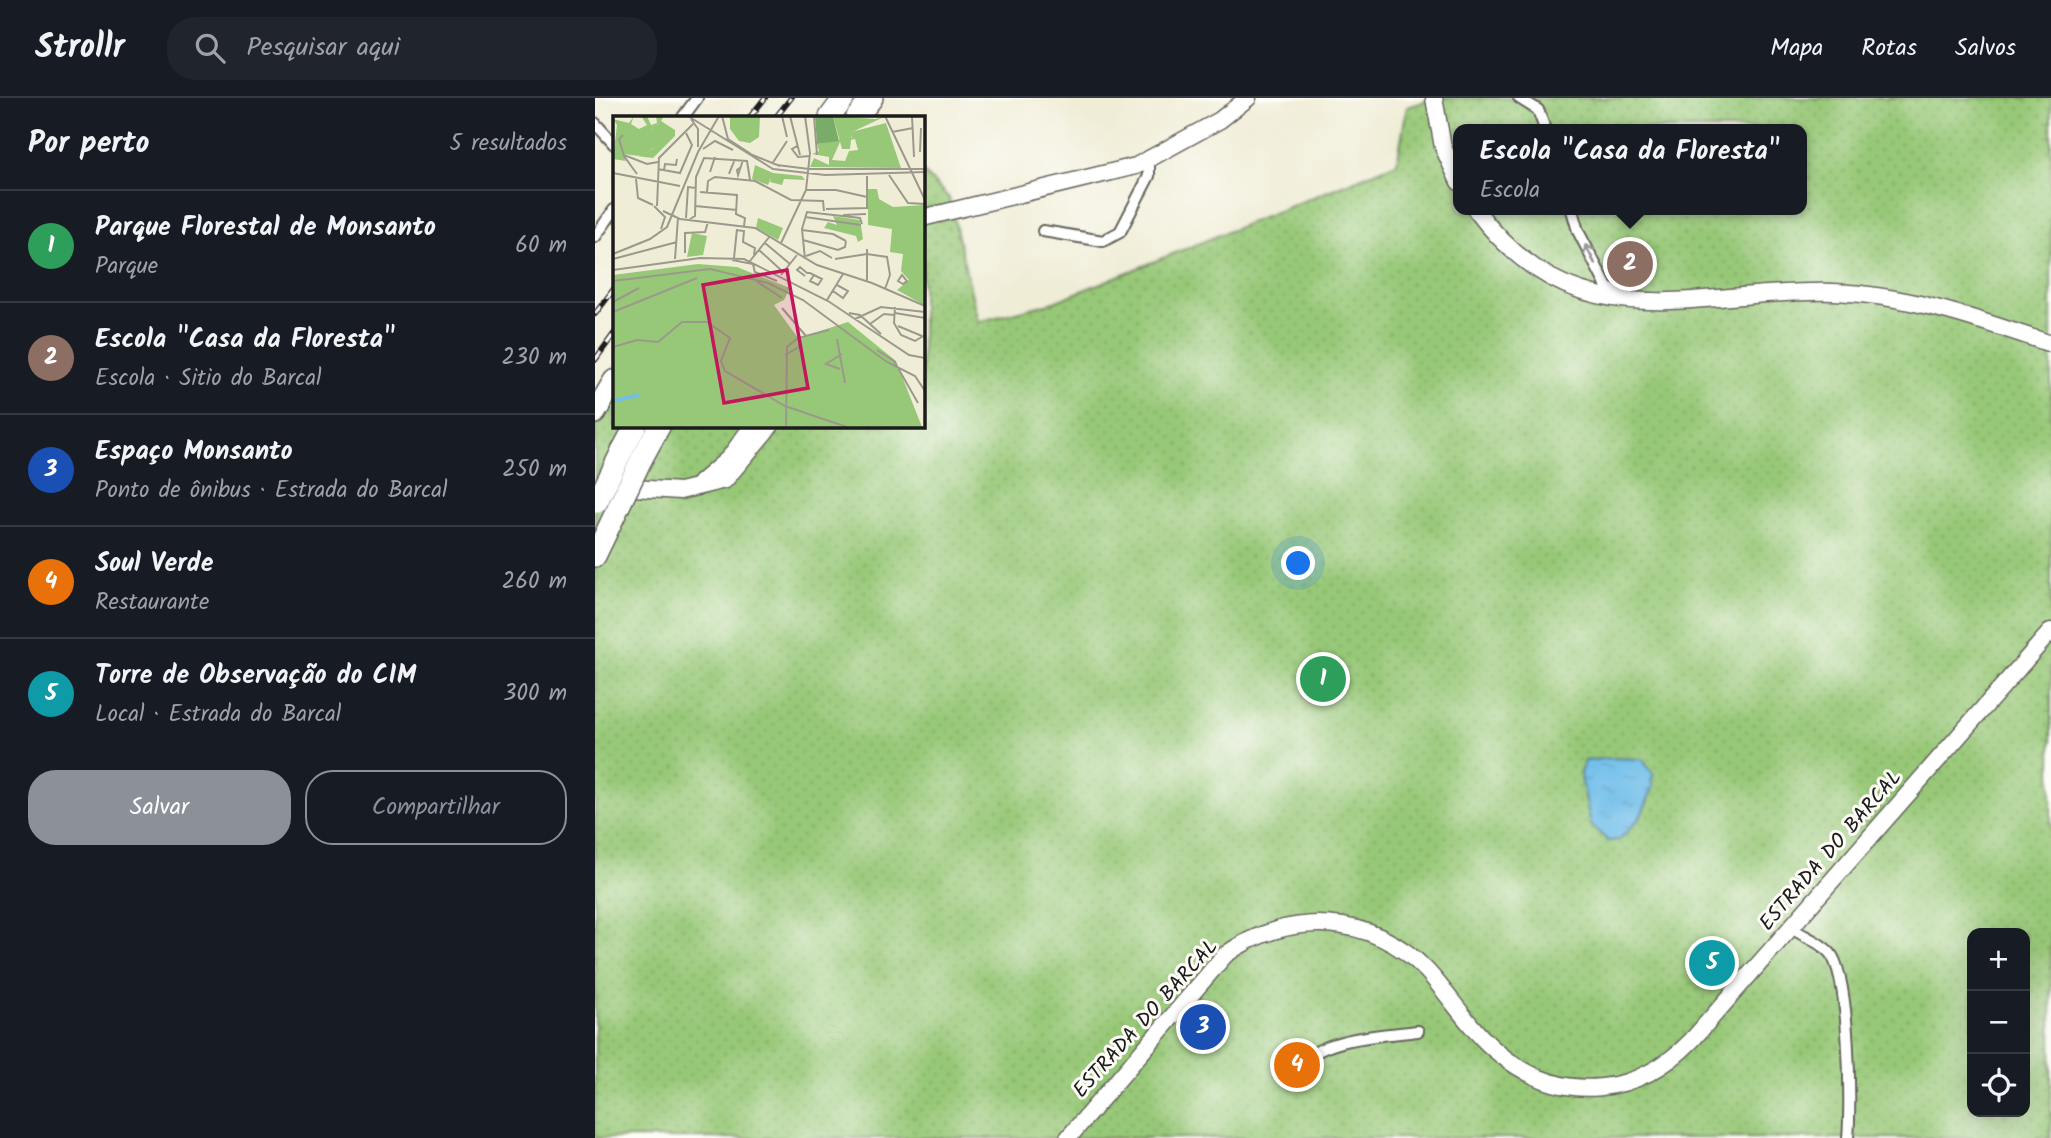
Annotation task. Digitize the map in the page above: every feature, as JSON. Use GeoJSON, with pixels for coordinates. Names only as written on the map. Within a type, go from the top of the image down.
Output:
{"type":"FeatureCollection","features":[{"type":"Feature","properties":{"kind":"highway"},"geometry":{"type":"LineString","coordinates":[[831,116],[844,98]]}},
{"type":"Feature","properties":{"kind":"highway"},"geometry":{"type":"LineString","coordinates":[[858,116],[872,98]]}},
{"type":"Feature","properties":{"kind":"highway"},"geometry":{"type":"LineString","coordinates":[[595,413],[613,383]]}},
{"type":"Feature","properties":{"kind":"highway"},"geometry":{"type":"LineString","coordinates":[[595,556],[618,508],[632,456],[636,427]]}},
{"type":"Feature","properties":{"kind":"highway"},"geometry":{"type":"LineString","coordinates":[[596,497],[658,427]]}},
{"type":"Feature","properties":{"kind":"street"},"geometry":{"type":"LineString","coordinates":[[684,116],[697,98]]}},
{"type":"Feature","properties":{"kind":"street"},"geometry":{"type":"LineString","coordinates":[[924,218],[1136,166],[1220,120],[1248,98]]}},
{"type":"Feature","properties":{"kind":"street"},"geometry":{"type":"LineString","coordinates":[[1519,98],[1538,110],[1543,124]]}},
{"type":"Feature","properties":{"kind":"street"},"geometry":{"type":"LineString","coordinates":[[1434,105],[1443,147],[1453,170]]}},
{"type":"Feature","properties":{"kind":"street"},"geometry":{"type":"LineString","coordinates":[[595,123],[613,143]]}},
{"type":"Feature","properties":{"kind":"street"},"geometry":{"type":"LineString","coordinates":[[1043,231],[1103,241],[1120,232],[1149,176],[1149,160]]}},
{"type":"Feature","properties":{"kind":"street"},"geometry":{"type":"LineString","coordinates":[[595,237],[613,211]]}},
{"type":"Feature","properties":{"kind":"street"},"geometry":{"type":"LineString","coordinates":[[1480,215],[1503,241],[1534,265],[1573,286],[1642,303],[1808,293],[1865,295],[1929,305],[2051,344]]}},
{"type":"Feature","properties":{"kind":"street"},"geometry":{"type":"LineString","coordinates":[[1573,215],[1607,294]]}},
{"type":"Feature","properties":{"kind":"street"},"geometry":{"type":"LineString","coordinates":[[1607,294],[1638,281]]}},
{"type":"Feature","properties":{"kind":"street"},"geometry":{"type":"LineString","coordinates":[[693,489],[729,458],[752,427]]}},
{"type":"Feature","properties":{"kind":"street"},"geometry":{"type":"LineString","coordinates":[[596,497],[693,489],[726,480],[769,427]]}},
{"type":"Feature","properties":{"kind":"street","name":"ESTRADA DO BARCAL"},"geometry":{"type":"LineString","coordinates":[[1068,1138],[1214,966],[1256,935],[1321,923],[1378,934],[1417,961],[1500,1055],[1550,1082],[1596,1087],[1633,1082],[1675,1058],[2051,631]]}},
{"type":"Feature","properties":{"kind":"street"},"geometry":{"type":"LineString","coordinates":[[1790,928],[1830,953],[1838,968],[1845,1003],[1851,1109],[1847,1138]]}},
{"type":"Feature","properties":{"kind":"street"},"geometry":{"type":"LineString","coordinates":[[1304,1060],[1310,1054],[1348,1041],[1418,1031]]}},
{"type":"Feature","properties":{"kind":"green space"},"geometry":{"type":"Polygon","coordinates":[[[1437,98],[2051,98],[2051,1138],[595,1138],[595,399],[613,370],[613,427],[924,427],[924,173],[949,198],[978,322],[1054,302],[1397,163],[1407,107],[1437,98]]]}},
{"type":"Feature","properties":{"kind":"water"},"geometry":{"type":"Polygon","coordinates":[[[1610,758],[1642,759],[1654,775],[1651,779],[1654,786],[1640,818],[1619,840],[1608,841],[1591,825],[1580,772],[1585,761],[1610,758]]]}},
{"type":"Feature","properties":{"kind":"railway"},"geometry":{"type":"LineString","coordinates":[[751,116],[765,98]]}},
{"type":"Feature","properties":{"kind":"railway"},"geometry":{"type":"LineString","coordinates":[[777,116],[791,98]]}},
{"type":"Feature","properties":{"kind":"railway"},"geometry":{"type":"LineString","coordinates":[[595,314],[613,290]]}},
{"type":"Feature","properties":{"kind":"railway"},"geometry":{"type":"LineString","coordinates":[[595,360],[613,335]]}},
{"type":"Feature","properties":{"kind":"place","name":"Escola \"Casa da Floresta\""},"geometry":{"type":"Point","coordinates":[1630,264]}},
{"type":"Feature","properties":{"kind":"place","name":"Parque Florestal de Monsanto"},"geometry":{"type":"Point","coordinates":[1323,679]}},
{"type":"Feature","properties":{"kind":"place","name":"Torre de Observação do CIM"},"geometry":{"type":"Point","coordinates":[1712,963]}},
{"type":"Feature","properties":{"kind":"place","name":"Espaço Monsanto"},"geometry":{"type":"Point","coordinates":[1203,1027]}},
{"type":"Feature","properties":{"kind":"place","name":"Soul Verde"},"geometry":{"type":"Point","coordinates":[1297,1065]}}]}
